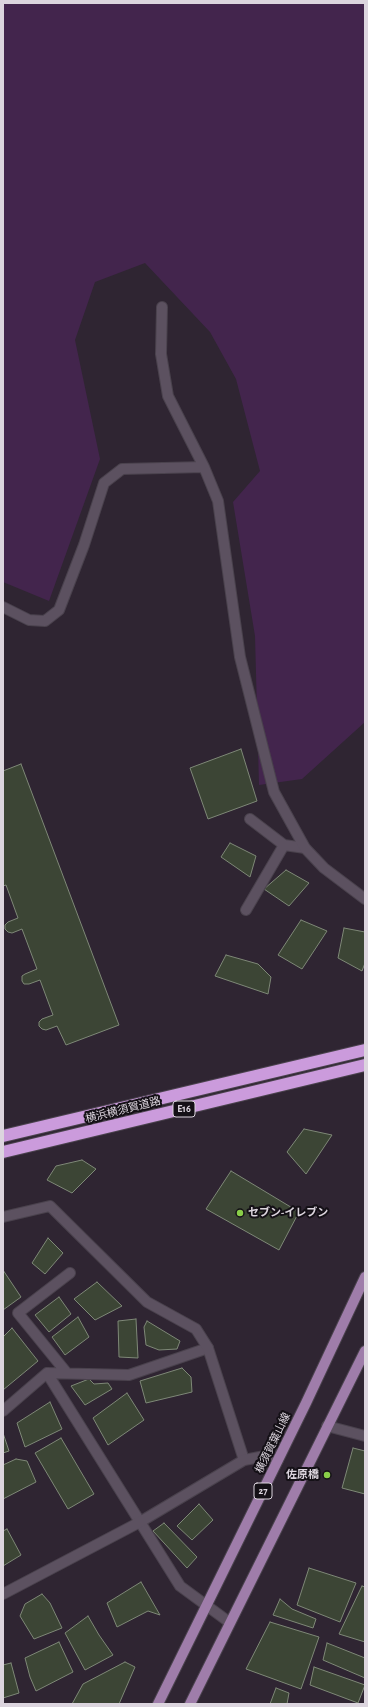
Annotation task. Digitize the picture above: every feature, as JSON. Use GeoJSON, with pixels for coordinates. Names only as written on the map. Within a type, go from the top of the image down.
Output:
{"type":"FeatureCollection","features":[{"type":"Feature","properties":{"kind":"highway","name":"横浜横須賀道路"},"geometry":{"type":"LineString","coordinates":[[3,1136],[365,1050]]}},
{"type":"Feature","properties":{"kind":"highway","name":"横浜横須賀道路"},"geometry":{"type":"LineString","coordinates":[[3,1152],[365,1065]]}},
{"type":"Feature","properties":{"kind":"main road","name":"横須賀葉山線"},"geometry":{"type":"LineString","coordinates":[[158,1704],[342,1329],[365,1277]]}},
{"type":"Feature","properties":{"kind":"main road"},"geometry":{"type":"LineString","coordinates":[[190,1704],[229,1622],[365,1351]]}},
{"type":"Feature","properties":{"kind":"street"},"geometry":{"type":"LineString","coordinates":[[162,307],[160,354],[168,396],[204,467],[218,501],[240,656],[274,792],[305,848],[324,868],[365,899]]}},
{"type":"Feature","properties":{"kind":"street"},"geometry":{"type":"LineString","coordinates":[[3,607],[29,620],[45,620],[59,610],[84,545],[104,483],[122,469],[204,467]]}},
{"type":"Feature","properties":{"kind":"street"},"geometry":{"type":"LineString","coordinates":[[250,819],[284,845],[305,848]]}},
{"type":"Feature","properties":{"kind":"street"},"geometry":{"type":"LineString","coordinates":[[246,910],[284,845]]}},
{"type":"Feature","properties":{"kind":"street"},"geometry":{"type":"LineString","coordinates":[[3,1217],[50,1206],[147,1302],[196,1329],[208,1348],[244,1460]]}},
{"type":"Feature","properties":{"kind":"street"},"geometry":{"type":"LineString","coordinates":[[66,1372],[18,1313],[70,1273]]}},
{"type":"Feature","properties":{"kind":"street"},"geometry":{"type":"LineString","coordinates":[[3,1411],[47,1373],[66,1372],[129,1375],[208,1348]]}},
{"type":"Feature","properties":{"kind":"street"},"geometry":{"type":"LineString","coordinates":[[47,1373],[180,1586],[229,1622]]}},
{"type":"Feature","properties":{"kind":"street"},"geometry":{"type":"LineString","coordinates":[[327,1426],[365,1436]]}},
{"type":"Feature","properties":{"kind":"street"},"geometry":{"type":"LineString","coordinates":[[3,1594],[140,1522],[244,1460],[264,1456],[278,1460]]}},
{"type":"Feature","properties":{"kind":"shaded area"},"geometry":{"type":"Polygon","coordinates":[[[3,3],[365,3],[365,722],[302,779],[259,785],[255,636],[233,502],[260,471],[236,379],[210,332],[145,263],[95,282],[75,340],[100,459],[49,601],[3,582],[3,3]]]}},
{"type":"Feature","properties":{"kind":"building"},"geometry":{"type":"Polygon","coordinates":[[[241,749],[257,801],[208,819],[190,768],[241,749]]]}},
{"type":"Feature","properties":{"kind":"building"},"geometry":{"type":"Polygon","coordinates":[[[21,764],[119,1025],[66,1045],[57,1026],[46,1030],[39,1026],[39,1022],[42,1019],[53,1015],[40,980],[29,984],[24,984],[22,981],[22,976],[37,969],[22,929],[12,933],[5,929],[5,925],[8,922],[18,918],[6,885],[3,886],[3,771],[21,764]]]}},
{"type":"Feature","properties":{"kind":"building"},"geometry":{"type":"Polygon","coordinates":[[[230,843],[256,856],[250,877],[221,857],[230,843]]]}},
{"type":"Feature","properties":{"kind":"building"},"geometry":{"type":"Polygon","coordinates":[[[286,870],[309,883],[289,906],[264,889],[286,870]]]}},
{"type":"Feature","properties":{"kind":"building"},"geometry":{"type":"Polygon","coordinates":[[[301,920],[327,931],[302,969],[278,955],[301,920]]]}},
{"type":"Feature","properties":{"kind":"building"},"geometry":{"type":"Polygon","coordinates":[[[344,928],[365,932],[365,963],[362,971],[338,958],[344,928]]]}},
{"type":"Feature","properties":{"kind":"building"},"geometry":{"type":"Polygon","coordinates":[[[226,955],[258,964],[271,977],[268,994],[215,976],[226,955]]]}},
{"type":"Feature","properties":{"kind":"building"},"geometry":{"type":"Polygon","coordinates":[[[304,1129],[332,1135],[306,1174],[287,1152],[304,1129]]]}},
{"type":"Feature","properties":{"kind":"building"},"geometry":{"type":"Polygon","coordinates":[[[82,1160],[96,1169],[72,1193],[47,1180],[56,1166],[82,1160]]]}},
{"type":"Feature","properties":{"kind":"building"},"geometry":{"type":"Polygon","coordinates":[[[231,1171],[299,1212],[279,1250],[206,1209],[231,1171]]]}},
{"type":"Feature","properties":{"kind":"building"},"geometry":{"type":"Polygon","coordinates":[[[48,1238],[63,1253],[45,1274],[32,1263],[48,1238]]]}},
{"type":"Feature","properties":{"kind":"building"},"geometry":{"type":"Polygon","coordinates":[[[3,1270],[21,1297],[3,1310],[3,1270]]]}},
{"type":"Feature","properties":{"kind":"building"},"geometry":{"type":"Polygon","coordinates":[[[97,1282],[122,1306],[95,1320],[74,1299],[97,1282]]]}},
{"type":"Feature","properties":{"kind":"building"},"geometry":{"type":"Polygon","coordinates":[[[59,1297],[71,1314],[49,1332],[35,1315],[59,1297]]]}},
{"type":"Feature","properties":{"kind":"building"},"geometry":{"type":"Polygon","coordinates":[[[78,1317],[89,1337],[65,1355],[52,1337],[78,1317]]]}},
{"type":"Feature","properties":{"kind":"building"},"geometry":{"type":"Polygon","coordinates":[[[136,1319],[138,1358],[119,1357],[118,1321],[136,1319]]]}},
{"type":"Feature","properties":{"kind":"building"},"geometry":{"type":"Polygon","coordinates":[[[147,1321],[180,1341],[177,1349],[159,1350],[146,1345],[144,1327],[147,1321]]]}},
{"type":"Feature","properties":{"kind":"building"},"geometry":{"type":"Polygon","coordinates":[[[12,1328],[38,1361],[3,1390],[3,1337],[12,1328]]]}},
{"type":"Feature","properties":{"kind":"building"},"geometry":{"type":"Polygon","coordinates":[[[182,1368],[191,1377],[192,1392],[146,1403],[140,1381],[182,1368]]]}},
{"type":"Feature","properties":{"kind":"building"},"geometry":{"type":"Polygon","coordinates":[[[89,1379],[94,1384],[108,1383],[112,1389],[85,1405],[71,1386],[89,1379]]]}},
{"type":"Feature","properties":{"kind":"building"},"geometry":{"type":"Polygon","coordinates":[[[127,1393],[144,1420],[108,1445],[93,1418],[127,1393]]]}},
{"type":"Feature","properties":{"kind":"building"},"geometry":{"type":"Polygon","coordinates":[[[50,1402],[62,1429],[25,1447],[17,1423],[50,1402]]]}},
{"type":"Feature","properties":{"kind":"building"},"geometry":{"type":"Polygon","coordinates":[[[3,1433],[9,1451],[3,1453],[3,1433]]]}},
{"type":"Feature","properties":{"kind":"building"},"geometry":{"type":"Polygon","coordinates":[[[61,1438],[94,1494],[68,1509],[35,1453],[61,1438]]]}},
{"type":"Feature","properties":{"kind":"building"},"geometry":{"type":"Polygon","coordinates":[[[353,1448],[365,1451],[365,1494],[342,1488],[353,1448]]]}},
{"type":"Feature","properties":{"kind":"building"},"geometry":{"type":"Polygon","coordinates":[[[16,1459],[27,1461],[36,1482],[3,1499],[3,1465],[16,1459]]]}},
{"type":"Feature","properties":{"kind":"building"},"geometry":{"type":"Polygon","coordinates":[[[199,1504],[213,1520],[192,1540],[177,1526],[199,1504]]]}},
{"type":"Feature","properties":{"kind":"building"},"geometry":{"type":"Polygon","coordinates":[[[164,1523],[197,1557],[187,1568],[153,1531],[164,1523]]]}},
{"type":"Feature","properties":{"kind":"building"},"geometry":{"type":"Polygon","coordinates":[[[7,1529],[21,1555],[3,1566],[3,1531],[7,1529]]]}},
{"type":"Feature","properties":{"kind":"building"},"geometry":{"type":"Polygon","coordinates":[[[309,1568],[356,1583],[340,1622],[297,1605],[309,1568]]]}},
{"type":"Feature","properties":{"kind":"building"},"geometry":{"type":"Polygon","coordinates":[[[141,1582],[160,1615],[148,1611],[117,1627],[107,1603],[141,1582]]]}},
{"type":"Feature","properties":{"kind":"building"},"geometry":{"type":"Polygon","coordinates":[[[362,1586],[365,1587],[365,1642],[339,1634],[362,1586]]]}},
{"type":"Feature","properties":{"kind":"building"},"geometry":{"type":"Polygon","coordinates":[[[42,1594],[50,1603],[62,1628],[34,1639],[20,1616],[25,1604],[42,1594]]]}},
{"type":"Feature","properties":{"kind":"building"},"geometry":{"type":"Polygon","coordinates":[[[280,1599],[292,1609],[316,1619],[313,1628],[273,1615],[280,1599]]]}},
{"type":"Feature","properties":{"kind":"building"},"geometry":{"type":"Polygon","coordinates":[[[88,1616],[113,1655],[85,1670],[65,1633],[88,1616]]]}},
{"type":"Feature","properties":{"kind":"building"},"geometry":{"type":"Polygon","coordinates":[[[270,1622],[319,1637],[301,1689],[246,1669],[270,1622]]]}},
{"type":"Feature","properties":{"kind":"building"},"geometry":{"type":"Polygon","coordinates":[[[59,1642],[73,1672],[36,1691],[30,1677],[25,1658],[59,1642]]]}},
{"type":"Feature","properties":{"kind":"building"},"geometry":{"type":"Polygon","coordinates":[[[327,1643],[365,1658],[365,1678],[323,1660],[327,1643]]]}},
{"type":"Feature","properties":{"kind":"building"},"geometry":{"type":"Polygon","coordinates":[[[125,1662],[135,1667],[119,1704],[72,1704],[83,1684],[125,1662]]]}},
{"type":"Feature","properties":{"kind":"building"},"geometry":{"type":"Polygon","coordinates":[[[11,1663],[19,1693],[3,1698],[3,1665],[11,1663]]]}},
{"type":"Feature","properties":{"kind":"building"},"geometry":{"type":"Polygon","coordinates":[[[314,1667],[365,1685],[358,1703],[310,1685],[314,1667]]]}},
{"type":"Feature","properties":{"kind":"building"},"geometry":{"type":"Polygon","coordinates":[[[276,1688],[289,1693],[287,1704],[270,1704],[276,1688]]]}},
{"type":"Feature","properties":{"kind":"place","name":"セブン-イレブン"},"geometry":{"type":"Point","coordinates":[240,1213]}},
{"type":"Feature","properties":{"kind":"place","name":"佐原橋"},"geometry":{"type":"Point","coordinates":[327,1475]}}]}
